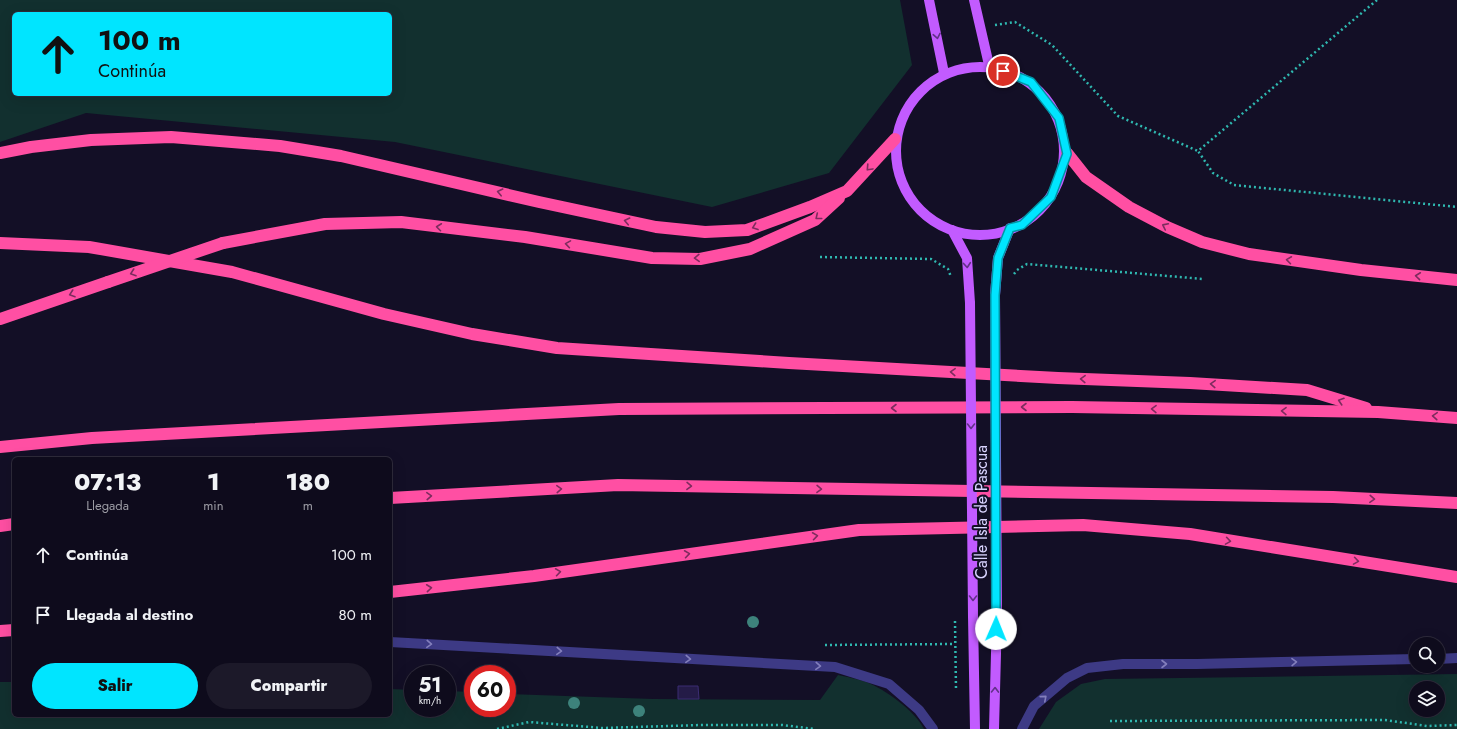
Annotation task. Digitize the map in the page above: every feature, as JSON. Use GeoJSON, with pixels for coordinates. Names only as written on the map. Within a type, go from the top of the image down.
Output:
{"type":"FeatureCollection","features":[{"type":"Feature","properties":{"kind":"highway"},"geometry":{"type":"LineString","coordinates":[[0,153],[32,147],[91,140],[171,137],[280,146],[364,161],[539,202],[656,227],[705,232],[747,230],[810,207],[847,191]]}},
{"type":"Feature","properties":{"kind":"highway"},"geometry":{"type":"LineString","coordinates":[[0,319],[223,243],[325,224],[400,222],[525,237],[652,258],[700,259],[750,249],[815,220],[847,191],[895,140]]}},
{"type":"Feature","properties":{"kind":"highway"},"geometry":{"type":"LineString","coordinates":[[1067,154],[1086,177],[1129,207],[1167,227],[1202,242],[1249,254],[1361,270],[1457,280]]}},
{"type":"Feature","properties":{"kind":"highway"},"geometry":{"type":"LineString","coordinates":[[0,243],[89,248],[232,272],[384,314],[472,334],[557,348],[1019,376],[1190,383],[1307,390],[1378,412]]}},
{"type":"Feature","properties":{"kind":"highway"},"geometry":{"type":"LineString","coordinates":[[0,447],[92,438],[619,409],[1072,407],[1378,412],[1457,418]]}},
{"type":"Feature","properties":{"kind":"highway"},"geometry":{"type":"LineString","coordinates":[[392,498],[618,485],[1333,497],[1457,503]]}},
{"type":"Feature","properties":{"kind":"highway"},"geometry":{"type":"LineString","coordinates":[[0,526],[12,524]]}},
{"type":"Feature","properties":{"kind":"highway"},"geometry":{"type":"LineString","coordinates":[[392,592],[534,576],[859,530],[1075,526],[1190,534],[1457,578]]}},
{"type":"Feature","properties":{"kind":"highway"},"geometry":{"type":"LineString","coordinates":[[0,631],[12,630]]}},
{"type":"Feature","properties":{"kind":"main road"},"geometry":{"type":"LineString","coordinates":[[930,0],[944,73]]}},
{"type":"Feature","properties":{"kind":"main road"},"geometry":{"type":"LineString","coordinates":[[974,0],[989,65]]}},
{"type":"Feature","properties":{"kind":"main road"},"geometry":{"type":"LineString","coordinates":[[989,65],[1031,82],[1059,118],[1067,154],[1051,197],[1022,225],[984,236],[966,235],[940,226],[917,209],[902,186],[895,140],[915,96],[944,73],[989,65]]}},
{"type":"Feature","properties":{"kind":"main road","name":"Calle Isla de Pascua"},"geometry":{"type":"LineString","coordinates":[[994,729],[997,614],[995,295],[998,258],[1010,228]]}},
{"type":"Feature","properties":{"kind":"main road","name":"Calle Isla de Pascua"},"geometry":{"type":"LineString","coordinates":[[952,230],[967,258],[970,303],[975,729]]}},
{"type":"Feature","properties":{"kind":"lane"},"geometry":{"type":"LineString","coordinates":[[0,636],[12,636]]}},
{"type":"Feature","properties":{"kind":"lane"},"geometry":{"type":"LineString","coordinates":[[392,642],[835,667],[889,684],[919,710],[933,729]]}},
{"type":"Feature","properties":{"kind":"lane"},"geometry":{"type":"LineString","coordinates":[[1445,659],[1457,658]]}},
{"type":"Feature","properties":{"kind":"lane"},"geometry":{"type":"LineString","coordinates":[[1022,729],[1034,706],[1067,678],[1087,668],[1123,664],[1197,664],[1409,659]]}},
{"type":"Feature","properties":{"kind":"path"},"geometry":{"type":"LineString","coordinates":[[1198,151],[1378,0]]}},
{"type":"Feature","properties":{"kind":"path"},"geometry":{"type":"LineString","coordinates":[[979,26],[1015,22],[1052,45],[1118,116],[1198,151],[1213,173],[1234,185],[1457,207]]}},
{"type":"Feature","properties":{"kind":"path"},"geometry":{"type":"LineString","coordinates":[[820,258],[931,259],[948,269],[952,281]]}},
{"type":"Feature","properties":{"kind":"path"},"geometry":{"type":"LineString","coordinates":[[1013,277],[1017,270],[1027,264],[1203,279]]}},
{"type":"Feature","properties":{"kind":"path"},"geometry":{"type":"LineString","coordinates":[[825,645],[955,644]]}},
{"type":"Feature","properties":{"kind":"path"},"geometry":{"type":"LineString","coordinates":[[1110,721],[1386,720],[1427,726],[1457,725]]}},
{"type":"Feature","properties":{"kind":"path"},"geometry":{"type":"LineString","coordinates":[[497,729],[529,722],[602,728],[702,725],[782,725],[814,729]]}},
{"type":"Feature","properties":{"kind":"green space"},"geometry":{"type":"Polygon","coordinates":[[[0,0],[900,0],[912,65],[829,173],[712,207],[395,142],[86,113],[0,142],[0,0]]]}},
{"type":"Feature","properties":{"kind":"green space"},"geometry":{"type":"Polygon","coordinates":[[[1457,674],[1457,729],[1039,729],[1056,702],[1081,684],[1105,679],[1457,674]]]}},
{"type":"Feature","properties":{"kind":"green space"},"geometry":{"type":"Polygon","coordinates":[[[838,675],[874,685],[890,695],[914,715],[924,729],[0,729],[0,682],[12,682],[12,717],[392,717],[392,689],[404,690],[404,717],[456,717],[456,691],[464,692],[464,717],[516,717],[516,694],[653,699],[820,700],[838,675]]]}},
{"type":"Feature","properties":{"kind":"building"},"geometry":{"type":"Polygon","coordinates":[[[678,686],[698,686],[699,699],[678,699],[678,686]]]}},
{"type":"Feature","properties":{"kind":"route"},"geometry":{"type":"LineString","coordinates":[[996,629],[995,295],[998,258],[1010,228],[1022,225],[1051,197],[1067,154],[1059,118],[1031,82],[1003,71]]}}]}
